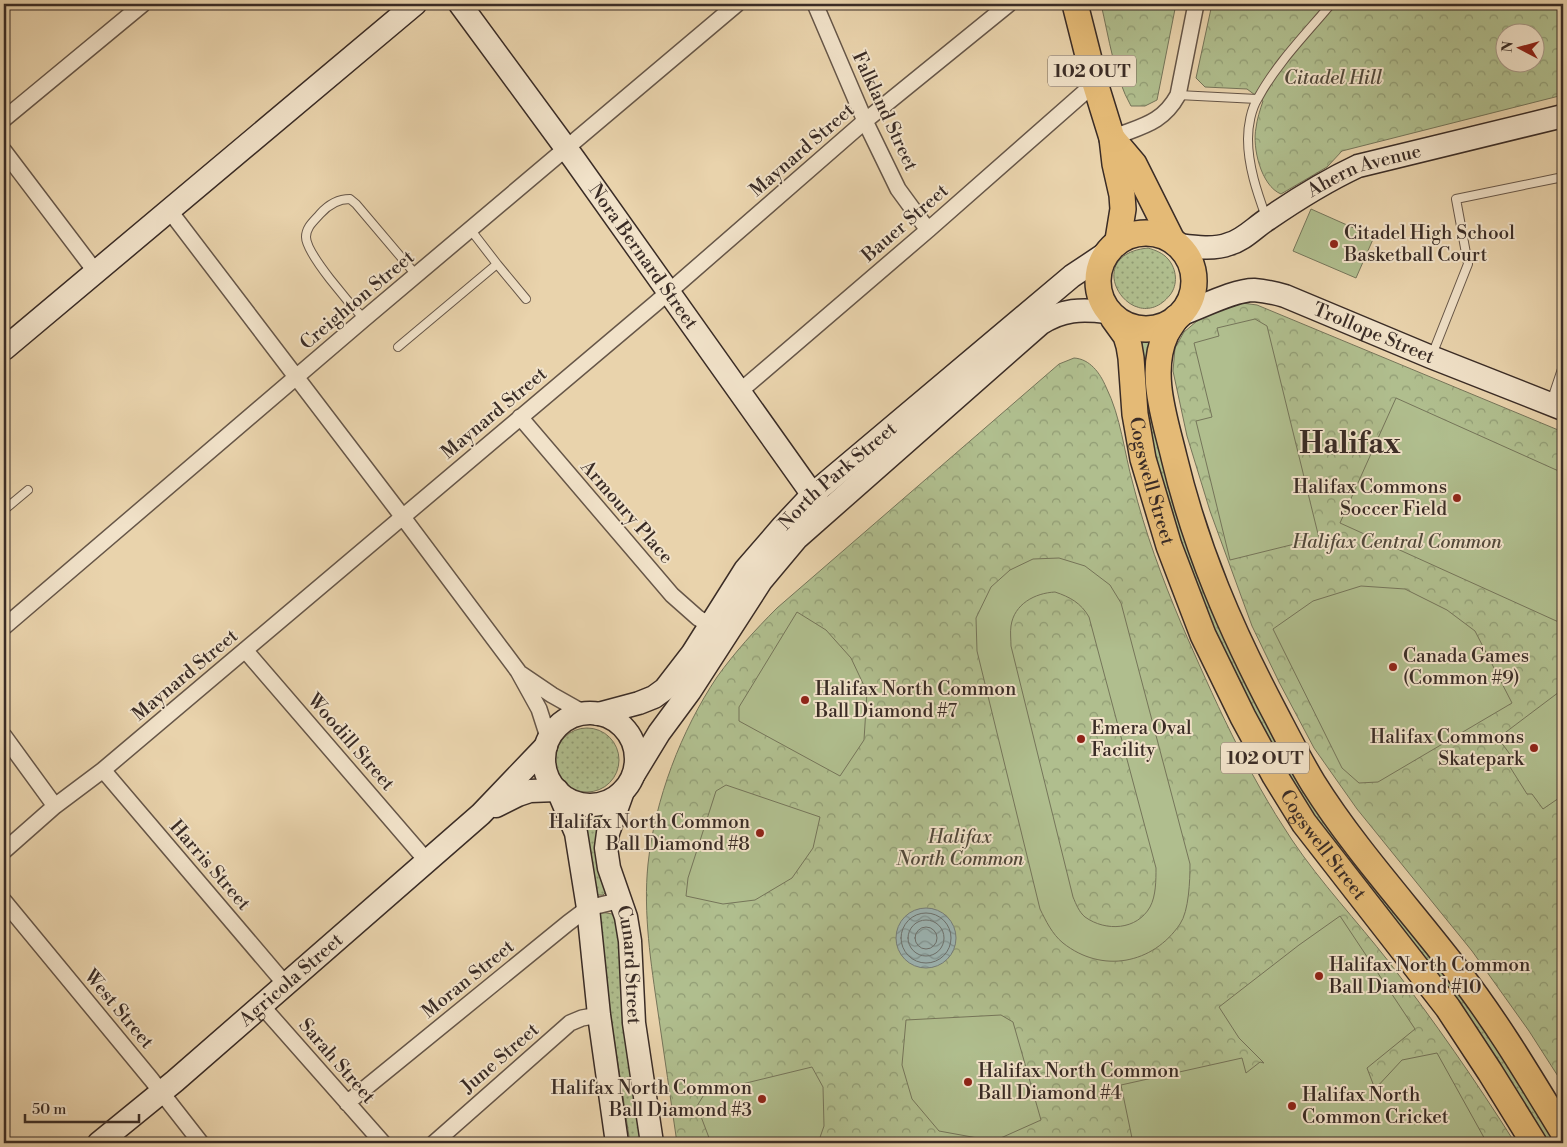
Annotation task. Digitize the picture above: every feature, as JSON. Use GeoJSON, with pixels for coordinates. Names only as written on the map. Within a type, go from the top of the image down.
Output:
{"type":"FeatureCollection","features":[{"type":"Feature","properties":{"kind":"main road"},"geometry":{"type":"LineString","coordinates":[[4,349],[415,4]]}},
{"type":"Feature","properties":{"kind":"main road","name":"Nora Bernard Street"},"geometry":{"type":"LineString","coordinates":[[460,4],[819,503]]}},
{"type":"Feature","properties":{"kind":"main road","name":"102 OUT"},"geometry":{"type":"LineString","coordinates":[[1075,4],[1095,83],[1112,138],[1115,164],[1122,195],[1123,209],[1112,247],[1101,269],[1100,285],[1102,299],[1110,315]]}},
{"type":"Feature","properties":{"kind":"main road","name":"Ahern Avenue"},"geometry":{"type":"LineString","coordinates":[[1176,243],[1217,247],[1229,244],[1242,238],[1267,219],[1328,180],[1358,166],[1563,116]]}},
{"type":"Feature","properties":{"kind":"main road"},"geometry":{"type":"LineString","coordinates":[[1110,315],[1125,324],[1138,328],[1152,328],[1165,324],[1179,316],[1189,302],[1193,289],[1193,274],[1189,259],[1176,243],[1134,164],[1112,138]]}},
{"type":"Feature","properties":{"kind":"main road"},"geometry":{"type":"LineString","coordinates":[[1112,247],[1130,235],[1145,233],[1156,234],[1176,243]]}},
{"type":"Feature","properties":{"kind":"main road","name":"North Park Street"},"geometry":{"type":"LineString","coordinates":[[629,782],[659,733],[690,691],[761,581],[797,538],[819,503],[1072,276],[1112,247]]}},
{"type":"Feature","properties":{"kind":"main road","name":"Trollope Street"},"geometry":{"type":"LineString","coordinates":[[1179,316],[1240,292],[1252,290],[1285,296],[1431,357],[1557,406]]}},
{"type":"Feature","properties":{"kind":"main road","name":"North Park Street"},"geometry":{"type":"LineString","coordinates":[[591,714],[639,703],[654,697],[665,689],[683,666],[745,570],[783,526],[819,503],[1040,324],[1051,316],[1067,311],[1079,310],[1110,315]]}},
{"type":"Feature","properties":{"kind":"main road","name":"Cogswell Street"},"geometry":{"type":"LineString","coordinates":[[1110,315],[1126,336],[1129,346],[1135,414],[1143,459],[1169,546],[1203,636],[1243,718],[1304,823],[1448,1008],[1534,1143]]}},
{"type":"Feature","properties":{"kind":"main road","name":"Cogswell Street"},"geometry":{"type":"LineString","coordinates":[[1179,316],[1166,334],[1162,347],[1158,376],[1160,397],[1182,491],[1202,554],[1228,619],[1263,690],[1313,783],[1359,848],[1461,975],[1513,1051],[1563,1132]]}},
{"type":"Feature","properties":{"kind":"main road"},"geometry":{"type":"LineString","coordinates":[[591,714],[609,717],[627,731],[636,752],[636,763],[629,782],[614,798],[604,803],[580,804],[569,800],[558,791],[548,777],[544,762],[547,743],[557,727],[569,718],[591,714]]}},
{"type":"Feature","properties":{"kind":"main road","name":"Agricola Street"},"geometry":{"type":"LineString","coordinates":[[99,1143],[262,1006],[426,860],[481,814],[547,743]]}},
{"type":"Feature","properties":{"kind":"main road","name":"Cunard Street"},"geometry":{"type":"LineString","coordinates":[[629,782],[610,826],[606,848],[609,868],[626,917],[630,941],[634,1023],[652,1143]]}},
{"type":"Feature","properties":{"kind":"main road","name":"Agricola Street"},"geometry":{"type":"LineString","coordinates":[[481,814],[530,791],[558,791]]}},
{"type":"Feature","properties":{"kind":"main road","name":"Cunard Street"},"geometry":{"type":"LineString","coordinates":[[558,791],[576,833],[588,908],[599,1015],[617,1143]]}},
{"type":"Feature","properties":{"kind":"street"},"geometry":{"type":"LineString","coordinates":[[4,119],[142,4]]}},
{"type":"Feature","properties":{"kind":"street","name":"Creighton Street"},"geometry":{"type":"LineString","coordinates":[[4,626],[737,4]]}},
{"type":"Feature","properties":{"kind":"street","name":"Falkland Street"},"geometry":{"type":"LineString","coordinates":[[815,4],[865,122],[898,189],[928,230]]}},
{"type":"Feature","properties":{"kind":"street","name":"Maynard Street"},"geometry":{"type":"LineString","coordinates":[[4,851],[55,806],[103,770],[246,650],[402,516],[668,293],[865,122],[1009,4]]}},
{"type":"Feature","properties":{"kind":"street"},"geometry":{"type":"LineString","coordinates":[[1112,138],[1149,124],[1171,108],[1178,95],[1196,4]]}},
{"type":"Feature","properties":{"kind":"street","name":"Bauer Street"},"geometry":{"type":"LineString","coordinates":[[740,392],[1095,83]]}},
{"type":"Feature","properties":{"kind":"street"},"geometry":{"type":"LineString","coordinates":[[4,151],[95,271]]}},
{"type":"Feature","properties":{"kind":"street"},"geometry":{"type":"LineString","coordinates":[[169,210],[518,671],[539,709],[547,743]]}},
{"type":"Feature","properties":{"kind":"street","name":"Armoury Place"},"geometry":{"type":"LineString","coordinates":[[520,417],[672,595],[698,618],[710,625]]}},
{"type":"Feature","properties":{"kind":"street","name":"Woodill Street"},"geometry":{"type":"LineString","coordinates":[[246,650],[426,860]]}},
{"type":"Feature","properties":{"kind":"street"},"geometry":{"type":"LineString","coordinates":[[518,671],[552,695],[591,714]]}},
{"type":"Feature","properties":{"kind":"street"},"geometry":{"type":"LineString","coordinates":[[4,736],[55,806]]}},
{"type":"Feature","properties":{"kind":"street","name":"Harris Street"},"geometry":{"type":"LineString","coordinates":[[103,770],[286,985]]}},
{"type":"Feature","properties":{"kind":"street","name":"Moran Street"},"geometry":{"type":"LineString","coordinates":[[347,1103],[588,908],[621,900]]}},
{"type":"Feature","properties":{"kind":"street","name":"West Street"},"geometry":{"type":"LineString","coordinates":[[4,901],[201,1143]]}},
{"type":"Feature","properties":{"kind":"street","name":"Sarah Street"},"geometry":{"type":"LineString","coordinates":[[262,1006],[382,1143]]}},
{"type":"Feature","properties":{"kind":"street","name":"June Street"},"geometry":{"type":"LineString","coordinates":[[434,1143],[570,1023],[582,1018],[599,1015]]}},
{"type":"Feature","properties":{"kind":"lane"},"geometry":{"type":"LineString","coordinates":[[1267,219],[1254,184],[1249,157],[1248,138],[1252,114],[1257,99],[1273,74],[1331,4]]}},
{"type":"Feature","properties":{"kind":"lane"},"geometry":{"type":"LineString","coordinates":[[1178,95],[1257,99]]}},
{"type":"Feature","properties":{"kind":"lane"},"geometry":{"type":"LineString","coordinates":[[1431,357],[1468,264],[1456,199],[1563,178]]}},
{"type":"Feature","properties":{"kind":"lane"},"geometry":{"type":"LineString","coordinates":[[364,319],[309,249],[306,236],[308,227],[325,209],[340,199],[350,198],[417,276]]}},
{"type":"Feature","properties":{"kind":"lane"},"geometry":{"type":"LineString","coordinates":[[470,229],[526,299]]}},
{"type":"Feature","properties":{"kind":"lane"},"geometry":{"type":"LineString","coordinates":[[398,347],[497,264]]}},
{"type":"Feature","properties":{"kind":"lane"},"geometry":{"type":"LineString","coordinates":[[1557,406],[1563,366]]}},
{"type":"Feature","properties":{"kind":"lane"},"geometry":{"type":"LineString","coordinates":[[4,510],[28,490]]}},
{"type":"Feature","properties":{"kind":"green space"},"geometry":{"type":"Polygon","coordinates":[[[1101,4],[1176,4],[1157,100],[1145,106],[1131,106],[1116,70],[1101,4]]]}},
{"type":"Feature","properties":{"kind":"green space","name":"Citadel Hill"},"geometry":{"type":"Polygon","coordinates":[[[1212,4],[1563,4],[1563,95],[1342,151],[1327,167],[1281,194],[1274,190],[1263,175],[1255,145],[1256,128],[1263,101],[1247,89],[1205,87],[1196,78],[1212,4]]]}},
{"type":"Feature","properties":{"kind":"green space","name":"Citadel High School Basketball Court"},"geometry":{"type":"Polygon","coordinates":[[[1311,209],[1374,237],[1356,278],[1293,251],[1311,209]]]}},
{"type":"Feature","properties":{"kind":"green space"},"geometry":{"type":"Polygon","coordinates":[[[1148,248],[1161,253],[1168,259],[1175,272],[1175,282],[1170,295],[1156,306],[1141,308],[1128,302],[1118,291],[1114,278],[1116,265],[1127,254],[1148,248]]]}},
{"type":"Feature","properties":{"kind":"green space","name":"Halifax Central Common"},"geometry":{"type":"Polygon","coordinates":[[[1235,302],[1257,305],[1563,432],[1563,1084],[1529,1031],[1472,951],[1357,809],[1314,748],[1252,626],[1210,511],[1187,436],[1173,371],[1175,348],[1184,332],[1218,307],[1235,302]]]}},
{"type":"Feature","properties":{"kind":"green space"},"geometry":{"type":"Polygon","coordinates":[[[1255,319],[1267,326],[1319,538],[1230,560],[1196,421],[1212,417],[1194,343],[1219,336],[1217,328],[1255,319]]]}},
{"type":"Feature","properties":{"kind":"green space"},"geometry":{"type":"Polygon","coordinates":[[[1138,335],[1156,339],[1166,475],[1343,844],[1339,851],[1307,818],[1215,643],[1151,474],[1138,335]]]}},
{"type":"Feature","properties":{"kind":"green space","name":"Halifax North Common"},"geometry":{"type":"Polygon","coordinates":[[[1074,358],[1085,361],[1094,368],[1104,382],[1111,398],[1154,555],[1181,623],[1218,707],[1260,788],[1303,856],[1422,1006],[1470,1074],[1515,1143],[677,1143],[650,957],[646,901],[651,840],[663,791],[692,720],[717,677],[746,641],[777,608],[1059,364],[1074,358]]]}},
{"type":"Feature","properties":{"kind":"green space","name":"Halifax Commons Soccer Field"},"geometry":{"type":"Polygon","coordinates":[[[1396,398],[1563,473],[1563,624],[1340,523],[1396,398]]]}},
{"type":"Feature","properties":{"kind":"green space"},"geometry":{"type":"Polygon","coordinates":[[[1059,558],[1085,566],[1110,585],[1121,603],[1190,864],[1187,904],[1180,924],[1169,938],[1156,948],[1141,956],[1126,960],[1094,959],[1078,953],[1056,936],[1040,909],[977,651],[976,618],[991,587],[1010,570],[1033,559],[1059,558]],[[1055,592],[1033,597],[1016,612],[1011,626],[1011,646],[1073,897],[1079,910],[1093,922],[1102,925],[1120,926],[1137,920],[1150,907],[1155,893],[1156,868],[1089,617],[1079,604],[1055,592]]]}},
{"type":"Feature","properties":{"kind":"green space","name":"Canada Games (Common #9)"},"geometry":{"type":"Polygon","coordinates":[[[1361,586],[1405,589],[1447,610],[1475,631],[1512,703],[1378,782],[1359,783],[1342,768],[1273,629],[1313,601],[1361,586]]]}},
{"type":"Feature","properties":{"kind":"green space","name":"Halifax North Common Ball Diamond #7"},"geometry":{"type":"Polygon","coordinates":[[[797,612],[826,630],[851,658],[867,692],[864,740],[840,776],[739,721],[739,707],[797,612]]]}},
{"type":"Feature","properties":{"kind":"green space","name":"Halifax Commons Skatepark"},"geometry":{"type":"Polygon","coordinates":[[[1563,689],[1563,803],[1559,798],[1543,809],[1532,794],[1527,794],[1510,767],[1512,757],[1498,738],[1563,689]]]}},
{"type":"Feature","properties":{"kind":"green space"},"geometry":{"type":"Polygon","coordinates":[[[581,728],[593,728],[610,737],[617,748],[619,760],[617,772],[610,783],[593,792],[581,792],[569,787],[560,778],[555,766],[555,754],[560,742],[569,733],[581,728]]]}},
{"type":"Feature","properties":{"kind":"green space","name":"Halifax North Common Ball Diamond #8"},"geometry":{"type":"Polygon","coordinates":[[[726,785],[820,817],[813,848],[792,878],[755,900],[723,904],[686,896],[688,878],[716,791],[726,785]]]}},
{"type":"Feature","properties":{"kind":"green space"},"geometry":{"type":"Polygon","coordinates":[[[607,809],[607,891],[603,895],[596,895],[576,810],[590,812],[607,809]]]}},
{"type":"Feature","properties":{"kind":"green space"},"geometry":{"type":"Polygon","coordinates":[[[1351,857],[1443,964],[1560,1143],[1543,1143],[1347,860],[1351,857]]]}},
{"type":"Feature","properties":{"kind":"green space"},"geometry":{"type":"Polygon","coordinates":[[[601,912],[612,914],[620,925],[642,1143],[630,1143],[596,919],[597,914],[601,912]]]}},
{"type":"Feature","properties":{"kind":"green space"},"geometry":{"type":"Polygon","coordinates":[[[1340,916],[1415,1029],[1367,1068],[1375,1089],[1402,1060],[1437,1053],[1487,1143],[1133,1143],[1121,1085],[1242,1058],[1246,1073],[1260,1062],[1264,1063],[1239,1038],[1219,1007],[1340,916]]]}},
{"type":"Feature","properties":{"kind":"green space","name":"Halifax North Common Ball Diamond #4"},"geometry":{"type":"Polygon","coordinates":[[[1001,1015],[1013,1022],[1041,1120],[994,1141],[939,1131],[912,1099],[902,1065],[906,1020],[1001,1015]]]}},
{"type":"Feature","properties":{"kind":"green space","name":"Halifax North Common Ball Diamond #3"},"geometry":{"type":"Polygon","coordinates":[[[812,1067],[823,1087],[824,1126],[818,1143],[711,1143],[697,1106],[705,1093],[812,1067]]]}},
{"type":"Feature","properties":{"kind":"water"},"geometry":{"type":"Polygon","coordinates":[[[926,908],[942,913],[947,917],[951,922],[956,938],[951,954],[947,959],[942,963],[926,968],[910,963],[905,959],[901,954],[896,938],[901,922],[905,917],[910,913],[926,908]]]}},
{"type":"Feature","properties":{"kind":"place","name":"Citadel High School Basketball Court"},"geometry":{"type":"Point","coordinates":[1334,244]}},
{"type":"Feature","properties":{"kind":"place","name":"Halifax Commons Soccer Field"},"geometry":{"type":"Point","coordinates":[1457,498]}},
{"type":"Feature","properties":{"kind":"place","name":"Canada Games (Common #9)"},"geometry":{"type":"Point","coordinates":[1393,667]}},
{"type":"Feature","properties":{"kind":"place","name":"Halifax North Common Ball Diamond #7"},"geometry":{"type":"Point","coordinates":[805,700]}},
{"type":"Feature","properties":{"kind":"place","name":"Emera Oval Facility"},"geometry":{"type":"Point","coordinates":[1081,739]}},
{"type":"Feature","properties":{"kind":"place","name":"Halifax Commons Skatepark"},"geometry":{"type":"Point","coordinates":[1534,748]}},
{"type":"Feature","properties":{"kind":"place","name":"Halifax North Common Ball Diamond #8"},"geometry":{"type":"Point","coordinates":[760,833]}},
{"type":"Feature","properties":{"kind":"place","name":"Halifax North Common Ball Diamond #10"},"geometry":{"type":"Point","coordinates":[1319,976]}},
{"type":"Feature","properties":{"kind":"place","name":"Halifax North Common Ball Diamond #4"},"geometry":{"type":"Point","coordinates":[968,1082]}},
{"type":"Feature","properties":{"kind":"place","name":"Halifax North Common Ball Diamond #3"},"geometry":{"type":"Point","coordinates":[762,1099]}},
{"type":"Feature","properties":{"kind":"place","name":"Halifax North Common Cricket"},"geometry":{"type":"Point","coordinates":[1292,1106]}},
{"type":"Feature","properties":{"kind":"district","name":"Halifax"},"geometry":{"type":"Point","coordinates":[1350,444]}}]}
